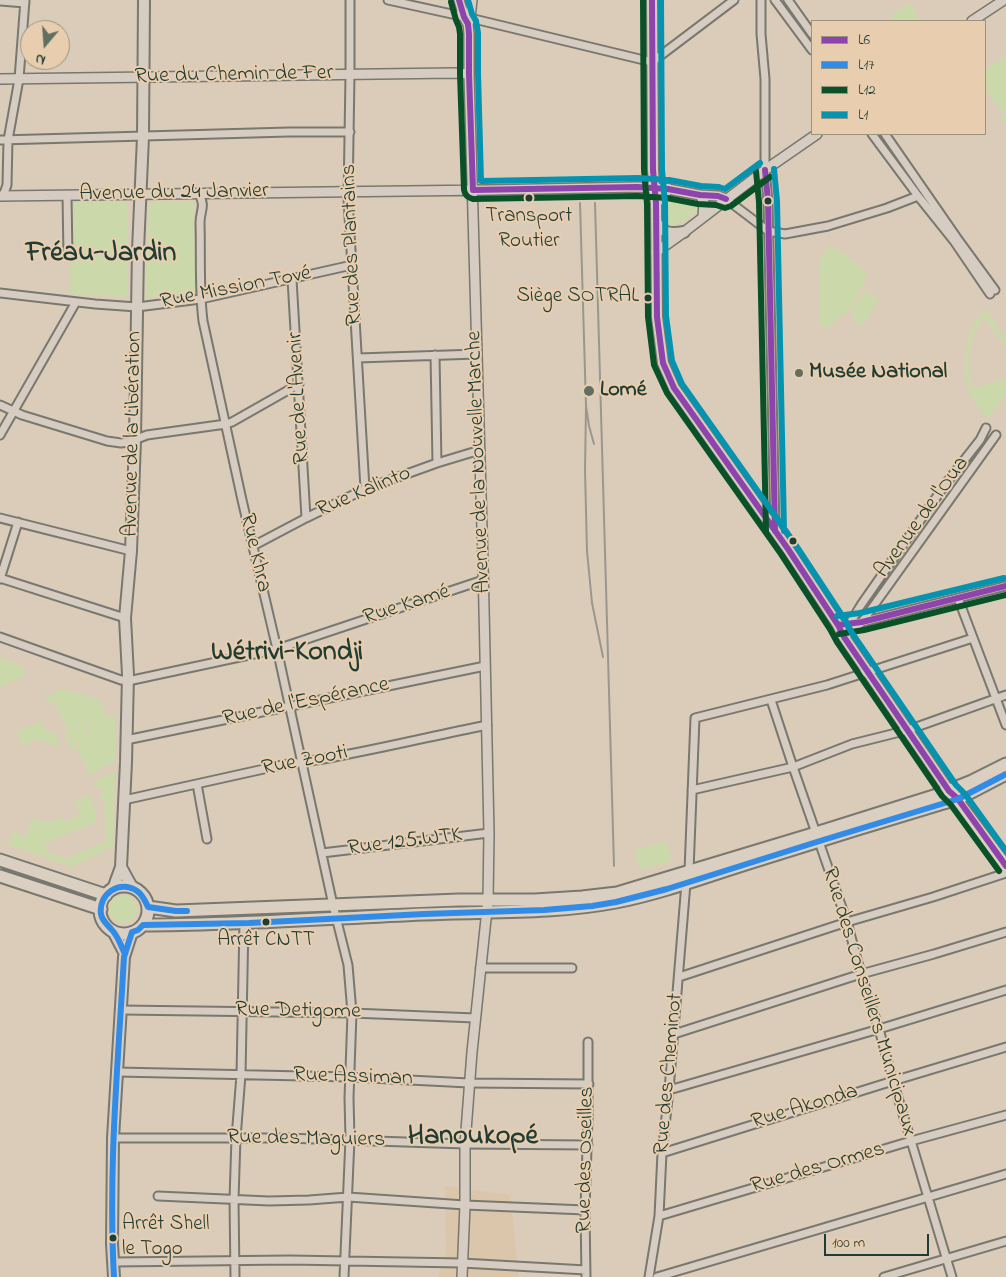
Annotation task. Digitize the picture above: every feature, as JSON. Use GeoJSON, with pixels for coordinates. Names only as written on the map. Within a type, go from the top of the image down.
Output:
{"type":"FeatureCollection","features":[{"type":"Feature","properties":{"kind":"highway"},"geometry":{"type":"LineString","coordinates":[[143,925],[244,922],[459,900],[534,900],[616,893],[688,877],[818,837],[940,804],[1006,764]]}},
{"type":"Feature","properties":{"kind":"highway"},"geometry":{"type":"LineString","coordinates":[[953,795],[1006,774]]}},
{"type":"Feature","properties":{"kind":"highway"},"geometry":{"type":"LineString","coordinates":[[953,795],[1006,866]]}},
{"type":"Feature","properties":{"kind":"highway"},"geometry":{"type":"LineString","coordinates":[[0,860],[109,892]]}},
{"type":"Feature","properties":{"kind":"highway"},"geometry":{"type":"LineString","coordinates":[[0,876],[101,909]]}},
{"type":"Feature","properties":{"kind":"highway"},"geometry":{"type":"LineString","coordinates":[[148,907],[176,911],[451,913],[581,908],[639,898],[688,877]]}},
{"type":"Feature","properties":{"kind":"highway"},"geometry":{"type":"LineString","coordinates":[[119,887],[132,887],[145,897],[148,907],[148,913],[143,925],[138,930],[126,934],[113,931],[101,916],[102,901],[109,892],[119,887]]}},
{"type":"Feature","properties":{"kind":"main road","name":"Avenue de la Libération"},"geometry":{"type":"LineString","coordinates":[[121,867],[128,681],[125,618],[131,551],[135,440],[143,136],[144,0]]}},
{"type":"Feature","properties":{"kind":"main road"},"geometry":{"type":"LineString","coordinates":[[652,0],[657,317],[661,354],[666,371],[674,388],[775,531],[838,625],[844,638],[953,795]]}},
{"type":"Feature","properties":{"kind":"main road"},"geometry":{"type":"LineString","coordinates":[[656,203],[668,189]]}},
{"type":"Feature","properties":{"kind":"main road"},"geometry":{"type":"LineString","coordinates":[[656,221],[659,228],[665,232],[684,232]]}},
{"type":"Feature","properties":{"kind":"main road"},"geometry":{"type":"LineString","coordinates":[[121,867],[132,887]]}},
{"type":"Feature","properties":{"kind":"main road"},"geometry":{"type":"LineString","coordinates":[[109,892],[121,867]]}},
{"type":"Feature","properties":{"kind":"main road"},"geometry":{"type":"LineString","coordinates":[[113,931],[125,954]]}},
{"type":"Feature","properties":{"kind":"main road"},"geometry":{"type":"LineString","coordinates":[[114,1277],[112,1244],[113,1138],[125,954],[132,932]]}},
{"type":"Feature","properties":{"kind":"street","name":"Rue des Plantains"},"geometry":{"type":"LineString","coordinates":[[350,0],[349,192],[365,489]]}},
{"type":"Feature","properties":{"kind":"street"},"geometry":{"type":"LineString","coordinates":[[388,0],[652,62],[734,0]]}},
{"type":"Feature","properties":{"kind":"street"},"geometry":{"type":"LineString","coordinates":[[459,0],[468,20]]}},
{"type":"Feature","properties":{"kind":"street"},"geometry":{"type":"LineString","coordinates":[[468,20],[472,0]]}},
{"type":"Feature","properties":{"kind":"street"},"geometry":{"type":"LineString","coordinates":[[761,0],[775,531]]}},
{"type":"Feature","properties":{"kind":"street"},"geometry":{"type":"LineString","coordinates":[[775,0],[811,47]]}},
{"type":"Feature","properties":{"kind":"street"},"geometry":{"type":"LineString","coordinates":[[788,0],[811,33]]}},
{"type":"Feature","properties":{"kind":"street"},"geometry":{"type":"LineString","coordinates":[[974,20],[1004,0]]}},
{"type":"Feature","properties":{"kind":"street"},"geometry":{"type":"LineString","coordinates":[[0,1],[25,1],[19,79],[4,140],[7,185],[1,197]]}},
{"type":"Feature","properties":{"kind":"street","name":"Avenue de la Nouvelle Marche"},"geometry":{"type":"LineString","coordinates":[[462,1277],[465,1144],[469,1083],[488,900],[486,666],[468,20]]}},
{"type":"Feature","properties":{"kind":"street","name":"Rue du Chemin de Fer"},"geometry":{"type":"LineString","coordinates":[[0,79],[469,74]]}},
{"type":"Feature","properties":{"kind":"street"},"geometry":{"type":"LineString","coordinates":[[4,140],[350,132]]}},
{"type":"Feature","properties":{"kind":"street"},"geometry":{"type":"LineString","coordinates":[[656,252],[765,170],[816,135]]}},
{"type":"Feature","properties":{"kind":"street"},"geometry":{"type":"LineString","coordinates":[[873,135],[993,292],[886,135]]}},
{"type":"Feature","properties":{"kind":"street"},"geometry":{"type":"LineString","coordinates":[[473,190],[637,187],[718,196],[726,199],[768,231],[785,234],[828,226],[918,196]]}},
{"type":"Feature","properties":{"kind":"street","name":"Avenue du 24 Janvier"},"geometry":{"type":"LineString","coordinates":[[1,197],[473,190]]}},
{"type":"Feature","properties":{"kind":"street","name":"Rue Khra"},"geometry":{"type":"LineString","coordinates":[[199,194],[204,202],[200,217],[203,320],[348,965],[352,1013],[350,1140],[344,1277]]}},
{"type":"Feature","properties":{"kind":"street"},"geometry":{"type":"LineString","coordinates":[[700,194],[704,202],[703,217]]}},
{"type":"Feature","properties":{"kind":"street"},"geometry":{"type":"LineString","coordinates":[[67,196],[68,256]]}},
{"type":"Feature","properties":{"kind":"street","name":"Rue Mission Tové"},"geometry":{"type":"LineString","coordinates":[[0,293],[137,307],[201,299],[352,265]]}},
{"type":"Feature","properties":{"kind":"street","name":"Rue de L'Avenir"},"geometry":{"type":"LineString","coordinates":[[292,278],[306,518]]}},
{"type":"Feature","properties":{"kind":"street"},"geometry":{"type":"LineString","coordinates":[[0,435],[76,302]]}},
{"type":"Feature","properties":{"kind":"street"},"geometry":{"type":"LineString","coordinates":[[358,358],[477,354]]}},
{"type":"Feature","properties":{"kind":"street"},"geometry":{"type":"LineString","coordinates":[[435,355],[438,463]]}},
{"type":"Feature","properties":{"kind":"street"},"geometry":{"type":"LineString","coordinates":[[0,405],[13,411],[107,441],[120,443],[147,435],[226,424],[299,384]]}},
{"type":"Feature","properties":{"kind":"street","name":"Avenue de l'Oua"},"geometry":{"type":"LineString","coordinates":[[850,623],[948,482],[980,440],[986,428]]}},
{"type":"Feature","properties":{"kind":"street","name":"Avenue de l'Oua"},"geometry":{"type":"LineString","coordinates":[[862,622],[996,435]]}},
{"type":"Feature","properties":{"kind":"street","name":"Rue Kalinto"},"geometry":{"type":"LineString","coordinates":[[253,546],[365,489],[480,450]]}},
{"type":"Feature","properties":{"kind":"street"},"geometry":{"type":"LineString","coordinates":[[0,518],[131,551]]}},
{"type":"Feature","properties":{"kind":"street"},"geometry":{"type":"LineString","coordinates":[[18,522],[0,578],[125,618]]}},
{"type":"Feature","properties":{"kind":"street","name":"Rue Kamé"},"geometry":{"type":"LineString","coordinates":[[128,681],[277,649],[483,580]]}},
{"type":"Feature","properties":{"kind":"street"},"geometry":{"type":"LineString","coordinates":[[838,625],[862,622],[1006,586]]}},
{"type":"Feature","properties":{"kind":"street"},"geometry":{"type":"LineString","coordinates":[[958,598],[1006,725]]}},
{"type":"Feature","properties":{"kind":"street"},"geometry":{"type":"LineString","coordinates":[[844,638],[862,622]]}},
{"type":"Feature","properties":{"kind":"street"},"geometry":{"type":"LineString","coordinates":[[0,638],[128,681]]}},
{"type":"Feature","properties":{"kind":"street"},"geometry":{"type":"LineString","coordinates":[[771,700],[868,673],[973,638]]}},
{"type":"Feature","properties":{"kind":"street","name":"Rue de l'Espérance"},"geometry":{"type":"LineString","coordinates":[[126,740],[486,666]]}},
{"type":"Feature","properties":{"kind":"street"},"geometry":{"type":"LineString","coordinates":[[692,790],[792,767],[852,744],[908,730],[1006,695]]}},
{"type":"Feature","properties":{"kind":"street","name":"Rue des Conseillers Municipaux"},"geometry":{"type":"LineString","coordinates":[[771,700],[792,767],[847,922],[952,1277]]}},
{"type":"Feature","properties":{"kind":"street","name":"Rue des Cheminot"},"geometry":{"type":"LineString","coordinates":[[649,1277],[659,1216],[662,1153],[688,877],[695,718],[771,700]]}},
{"type":"Feature","properties":{"kind":"street","name":"Rue Zooti"},"geometry":{"type":"LineString","coordinates":[[124,800],[282,766],[487,726]]}},
{"type":"Feature","properties":{"kind":"street"},"geometry":{"type":"LineString","coordinates":[[197,784],[207,839]]}},
{"type":"Feature","properties":{"kind":"street","name":"Rue 125.WTK"},"geometry":{"type":"LineString","coordinates":[[322,853],[488,832]]}},
{"type":"Feature","properties":{"kind":"street"},"geometry":{"type":"LineString","coordinates":[[679,977],[847,922],[1006,874]]}},
{"type":"Feature","properties":{"kind":"street"},"geometry":{"type":"LineString","coordinates":[[235,1277],[234,1199],[241,1075],[244,922]]}},
{"type":"Feature","properties":{"kind":"street"},"geometry":{"type":"LineString","coordinates":[[674,1034],[861,974],[1006,932]]}},
{"type":"Feature","properties":{"kind":"street"},"geometry":{"type":"LineString","coordinates":[[480,968],[572,968]]}},
{"type":"Feature","properties":{"kind":"street"},"geometry":{"type":"LineString","coordinates":[[669,1090],[1006,990]]}},
{"type":"Feature","properties":{"kind":"street","name":"Rue Detigome"},"geometry":{"type":"LineString","coordinates":[[121,1010],[352,1013],[475,1018]]}},
{"type":"Feature","properties":{"kind":"street","name":"Rue des Oseilles"},"geometry":{"type":"LineString","coordinates":[[586,1274],[585,1210],[588,1146],[588,1042]]}},
{"type":"Feature","properties":{"kind":"street","name":"Rue Akonda"},"geometry":{"type":"LineString","coordinates":[[662,1153],[1006,1047]]}},
{"type":"Feature","properties":{"kind":"street","name":"Rue Assiman"},"geometry":{"type":"LineString","coordinates":[[118,1072],[350,1077],[469,1083],[588,1084]]}},
{"type":"Feature","properties":{"kind":"street","name":"Rue des Ormes"},"geometry":{"type":"LineString","coordinates":[[659,1216],[911,1141],[1006,1115]]}},
{"type":"Feature","properties":{"kind":"street","name":"Rue des Maguiers"},"geometry":{"type":"LineString","coordinates":[[113,1138],[236,1138],[588,1146]]}},
{"type":"Feature","properties":{"kind":"street"},"geometry":{"type":"LineString","coordinates":[[657,1277],[1006,1174]]}},
{"type":"Feature","properties":{"kind":"street"},"geometry":{"type":"LineString","coordinates":[[158,1196],[269,1201],[348,1197],[465,1205],[585,1210]]}},
{"type":"Feature","properties":{"kind":"street"},"geometry":{"type":"LineString","coordinates":[[884,1277],[1006,1241]]}},
{"type":"Feature","properties":{"kind":"street"},"geometry":{"type":"LineString","coordinates":[[114,1262],[345,1261],[462,1263],[586,1274]]}},
{"type":"Feature","properties":{"kind":"shaded area"},"geometry":{"type":"Polygon","coordinates":[[[445,1186],[510,1195],[519,1277],[438,1277],[446,1253],[445,1186]]]}},
{"type":"Feature","properties":{"kind":"green space"},"geometry":{"type":"Polygon","coordinates":[[[912,2],[916,18],[921,20],[891,20],[891,15],[912,2]]]}},
{"type":"Feature","properties":{"kind":"green space"},"geometry":{"type":"Polygon","coordinates":[[[1006,55],[1006,122],[1001,121],[1003,113],[986,90],[986,69],[1006,55]]]}},
{"type":"Feature","properties":{"kind":"green space"},"geometry":{"type":"Polygon","coordinates":[[[666,196],[698,200],[700,203],[699,209],[680,223],[669,227],[662,221],[661,213],[662,200],[666,196]]]}},
{"type":"Feature","properties":{"kind":"green space"},"geometry":{"type":"Polygon","coordinates":[[[125,201],[128,204],[127,294],[124,297],[70,294],[71,202],[125,201]]]}},
{"type":"Feature","properties":{"kind":"green space"},"geometry":{"type":"Polygon","coordinates":[[[151,202],[193,202],[196,293],[192,296],[148,297],[145,293],[149,204],[151,202]]]}},
{"type":"Feature","properties":{"kind":"green space"},"geometry":{"type":"Polygon","coordinates":[[[830,246],[847,255],[867,274],[854,304],[828,327],[820,325],[819,321],[819,263],[830,246]]]}},
{"type":"Feature","properties":{"kind":"green space"},"geometry":{"type":"Polygon","coordinates":[[[868,288],[869,295],[872,297],[880,296],[861,327],[851,311],[868,288]]]}},
{"type":"Feature","properties":{"kind":"green space"},"geometry":{"type":"Polygon","coordinates":[[[985,309],[1006,339],[1006,347],[984,317],[971,343],[969,370],[973,389],[1006,378],[1006,394],[988,418],[979,409],[968,388],[964,364],[965,352],[972,328],[985,309]]]}},
{"type":"Feature","properties":{"kind":"green space"},"geometry":{"type":"Polygon","coordinates":[[[0,657],[22,666],[26,674],[0,688],[0,657]]]}},
{"type":"Feature","properties":{"kind":"green space"},"geometry":{"type":"Polygon","coordinates":[[[60,689],[100,700],[99,704],[103,706],[103,716],[115,717],[115,762],[87,776],[84,774],[88,770],[76,746],[71,749],[65,738],[67,727],[53,701],[48,703],[45,696],[58,693],[52,694],[60,689]],[[77,723],[70,729],[70,739],[75,743],[84,742],[87,738],[89,733],[85,725],[77,723]]]}},
{"type":"Feature","properties":{"kind":"green space"},"geometry":{"type":"Polygon","coordinates":[[[41,721],[47,733],[52,730],[62,748],[36,739],[23,746],[16,732],[41,721]]]}},
{"type":"Feature","properties":{"kind":"green space"},"geometry":{"type":"Polygon","coordinates":[[[75,724],[83,724],[88,729],[86,740],[75,742],[70,737],[70,729],[75,724]]]}},
{"type":"Feature","properties":{"kind":"green space"},"geometry":{"type":"Polygon","coordinates":[[[115,771],[113,846],[72,867],[0,842],[9,844],[13,832],[26,836],[32,818],[45,822],[55,822],[56,817],[68,822],[69,819],[79,814],[78,807],[74,804],[74,801],[90,795],[95,808],[95,823],[53,839],[44,845],[46,851],[65,859],[106,841],[104,800],[100,800],[99,796],[103,794],[101,787],[96,788],[93,782],[115,771]]]}},
{"type":"Feature","properties":{"kind":"green space"},"geometry":{"type":"Polygon","coordinates":[[[666,841],[672,861],[640,870],[634,850],[666,841]]]}},
{"type":"Feature","properties":{"kind":"green space"},"geometry":{"type":"Polygon","coordinates":[[[123,895],[133,899],[137,909],[133,919],[123,923],[113,919],[109,909],[113,899],[123,895]]]}},
{"type":"Feature","properties":{"kind":"railway"},"geometry":{"type":"LineString","coordinates":[[580,203],[586,406],[594,444]]}},
{"type":"Feature","properties":{"kind":"railway"},"geometry":{"type":"LineString","coordinates":[[595,203],[614,866]]}},
{"type":"Feature","properties":{"kind":"railway"},"geometry":{"type":"LineString","coordinates":[[586,406],[587,551],[592,603],[603,657]]}},
{"type":"Feature","properties":{"kind":"transit line","name":"L6"},"geometry":{"type":"LineString","coordinates":[[459,0],[468,24],[469,34],[473,190]]}},
{"type":"Feature","properties":{"kind":"transit line","name":"L1"},"geometry":{"type":"LineString","coordinates":[[468,0],[476,21],[478,33],[481,181],[638,178],[669,180],[725,189],[760,163]]}},
{"type":"Feature","properties":{"kind":"transit line","name":"L12"},"geometry":{"type":"LineString","coordinates":[[643,0],[644,170],[647,204],[648,317],[654,365],[667,393],[781,554],[837,642],[942,796],[951,805],[999,871]]}},
{"type":"Feature","properties":{"kind":"transit line","name":"L6"},"geometry":{"type":"LineString","coordinates":[[652,0],[653,170],[656,203],[657,317],[663,363],[674,388],[788,549],[844,637],[949,791],[958,799],[1006,866]]}},
{"type":"Feature","properties":{"kind":"transit line","name":"L1"},"geometry":{"type":"LineString","coordinates":[[661,0],[662,170],[665,203],[666,316],[672,361],[682,384],[795,544],[852,633],[956,785],[965,794],[1006,851]]}},
{"type":"Feature","properties":{"kind":"transit line","name":"L12"},"geometry":{"type":"LineString","coordinates":[[451,2],[460,34],[464,190],[470,198],[637,196],[667,198],[725,208],[731,206],[770,177]]}},
{"type":"Feature","properties":{"kind":"transit line","name":"L1"},"geometry":{"type":"LineString","coordinates":[[774,169],[777,201],[784,531]]}},
{"type":"Feature","properties":{"kind":"transit line","name":"L6"},"geometry":{"type":"LineString","coordinates":[[765,170],[768,201],[775,531]]}},
{"type":"Feature","properties":{"kind":"transit line","name":"L12"},"geometry":{"type":"LineString","coordinates":[[756,171],[759,202],[766,531]]}},
{"type":"Feature","properties":{"kind":"transit line","name":"L6"},"geometry":{"type":"LineString","coordinates":[[473,190],[637,187],[668,189],[700,195],[718,196],[726,199]]}},
{"type":"Feature","properties":{"kind":"transit line","name":"L1"},"geometry":{"type":"LineString","coordinates":[[837,616],[860,613],[1004,578]]}},
{"type":"Feature","properties":{"kind":"transit line","name":"L6"},"geometry":{"type":"LineString","coordinates":[[838,625],[862,622],[1006,586]]}},
{"type":"Feature","properties":{"kind":"transit line","name":"L12"},"geometry":{"type":"LineString","coordinates":[[839,634],[864,630],[1006,595]]}},
{"type":"Feature","properties":{"kind":"transit line","name":"L17"},"geometry":{"type":"LineString","coordinates":[[114,1277],[112,1237],[113,1157],[124,957],[132,932],[138,930],[143,925],[249,923],[544,910],[616,902],[667,889],[958,799],[1006,774]]}},
{"type":"Feature","properties":{"kind":"transit line","name":"L17"},"geometry":{"type":"LineString","coordinates":[[125,954],[116,935],[104,921],[101,914],[103,900],[112,891],[117,888],[130,888],[141,894],[148,907],[187,911]]}},
{"type":"Feature","properties":{"kind":"place","name":"Transport Routier"},"geometry":{"type":"Point","coordinates":[529,198]}},
{"type":"Feature","properties":{"kind":"place","name":"Siège SOTRAL"},"geometry":{"type":"Point","coordinates":[648,298]}},
{"type":"Feature","properties":{"kind":"place","name":"Musée National"},"geometry":{"type":"Point","coordinates":[799,373]}},
{"type":"Feature","properties":{"kind":"place","name":"Lomé"},"geometry":{"type":"Point","coordinates":[589,391]}},
{"type":"Feature","properties":{"kind":"place","name":"Arrêt CNTT"},"geometry":{"type":"Point","coordinates":[266,922]}},
{"type":"Feature","properties":{"kind":"place","name":"Arrêt Shell le Togo"},"geometry":{"type":"Point","coordinates":[113,1238]}},
{"type":"Feature","properties":{"kind":"district","name":"Fréau-Jardin"},"geometry":{"type":"Point","coordinates":[101,255]}},
{"type":"Feature","properties":{"kind":"district","name":"Wétrivi-Kondji"},"geometry":{"type":"Point","coordinates":[287,654]}},
{"type":"Feature","properties":{"kind":"district","name":"Hanoukopé"},"geometry":{"type":"Point","coordinates":[473,1138]}}]}
